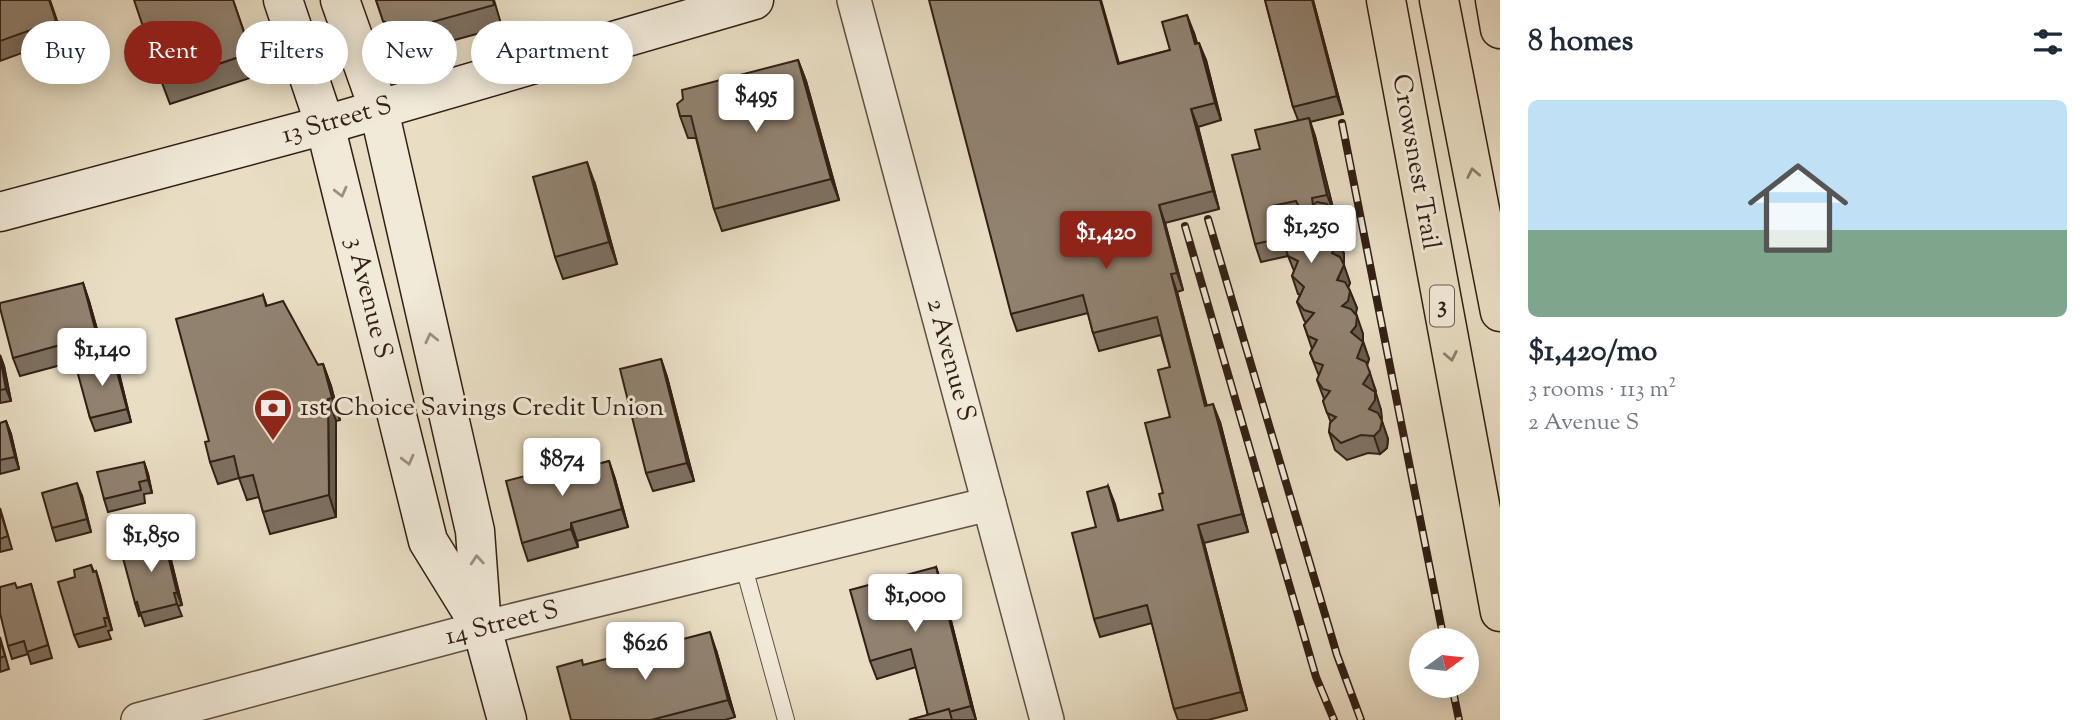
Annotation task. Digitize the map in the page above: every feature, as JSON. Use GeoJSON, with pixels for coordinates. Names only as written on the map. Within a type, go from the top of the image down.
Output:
{"type":"FeatureCollection","features":[{"type":"Feature","properties":{"kind":"highway","name":"Crowsnest Trail"},"geometry":{"type":"LineString","coordinates":[[1386,0],[1500,612]]}},
{"type":"Feature","properties":{"kind":"highway","name":"Crowsnest Trail"},"geometry":{"type":"LineString","coordinates":[[1439,0],[1500,313]]}},
{"type":"Feature","properties":{"kind":"highway"},"geometry":{"type":"LineString","coordinates":[[1495,0],[1500,29]]}},
{"type":"Feature","properties":{"kind":"main road","name":"3 Avenue S"},"geometry":{"type":"LineString","coordinates":[[283,0],[325,125],[428,541],[482,628]]}},
{"type":"Feature","properties":{"kind":"main road","name":"3 Avenue S"},"geometry":{"type":"LineString","coordinates":[[340,0],[379,110],[475,531],[482,628],[507,720]]}},
{"type":"Feature","properties":{"kind":"main road","name":"13 Street S"},"geometry":{"type":"LineString","coordinates":[[0,212],[379,110],[754,0]]}},
{"type":"Feature","properties":{"kind":"street","name":"2 Avenue S"},"geometry":{"type":"LineString","coordinates":[[854,0],[1047,720]]}},
{"type":"Feature","properties":{"kind":"street","name":"14 Street S"},"geometry":{"type":"LineString","coordinates":[[138,720],[482,628],[989,504]]}},
{"type":"Feature","properties":{"kind":"lane"},"geometry":{"type":"LineString","coordinates":[[743,564],[786,720]]}},
{"type":"Feature","properties":{"kind":"building"},"geometry":{"type":"Polygon","coordinates":[[[0,0],[49,0],[56,21],[21,21],[21,34],[0,41],[0,0]]]}},
{"type":"Feature","properties":{"kind":"building"},"geometry":{"type":"Polygon","coordinates":[[[134,0],[233,0],[240,21],[236,21],[236,58],[222,63],[222,21],[141,21],[134,0]]]}},
{"type":"Feature","properties":{"kind":"building"},"geometry":{"type":"Polygon","coordinates":[[[376,0],[493,0],[494,5],[436,21],[383,21],[376,0]]]}},
{"type":"Feature","properties":{"kind":"building"},"geometry":{"type":"Polygon","coordinates":[[[929,0],[1100,0],[1118,64],[1170,50],[1162,22],[1187,15],[1195,44],[1199,43],[1215,103],[1191,109],[1213,191],[1159,205],[1177,273],[1171,274],[1205,406],[1213,404],[1242,514],[1198,525],[1241,692],[1174,709],[1147,605],[1094,619],[1072,533],[1096,527],[1087,492],[1108,486],[1118,521],[1163,510],[1159,494],[1163,493],[1145,423],[1170,417],[1158,370],[1170,367],[1157,317],[1093,333],[1083,295],[1011,314],[929,0]]]}},
{"type":"Feature","properties":{"kind":"building"},"geometry":{"type":"Polygon","coordinates":[[[1265,0],[1312,0],[1337,96],[1293,107],[1265,0]]]}},
{"type":"Feature","properties":{"kind":"building"},"geometry":{"type":"Polygon","coordinates":[[[798,60],[831,179],[714,209],[691,116],[680,116],[677,104],[683,99],[682,90],[798,60]]]}},
{"type":"Feature","properties":{"kind":"building"},"geometry":{"type":"Polygon","coordinates":[[[1309,118],[1327,195],[1312,198],[1313,205],[1317,202],[1327,204],[1332,213],[1331,221],[1326,227],[1337,236],[1337,245],[1332,253],[1340,257],[1344,265],[1337,280],[1345,282],[1350,291],[1348,301],[1342,306],[1351,309],[1357,316],[1356,326],[1351,332],[1363,342],[1357,358],[1366,362],[1370,373],[1363,384],[1375,392],[1375,400],[1369,409],[1378,413],[1382,421],[1380,430],[1374,436],[1361,435],[1341,443],[1329,432],[1330,423],[1336,417],[1327,413],[1323,401],[1330,391],[1323,389],[1317,380],[1323,365],[1314,362],[1310,353],[1317,340],[1308,336],[1304,325],[1314,313],[1304,310],[1297,302],[1304,287],[1292,276],[1298,261],[1288,256],[1285,247],[1292,235],[1282,230],[1279,223],[1285,210],[1299,207],[1296,201],[1272,206],[1282,238],[1255,244],[1232,155],[1260,149],[1255,130],[1309,118]]]}},
{"type":"Feature","properties":{"kind":"building"},"geometry":{"type":"Polygon","coordinates":[[[587,162],[609,242],[555,257],[533,177],[587,162]]]}},
{"type":"Feature","properties":{"kind":"building"},"geometry":{"type":"Polygon","coordinates":[[[83,283],[97,336],[83,340],[85,348],[73,352],[71,342],[13,358],[0,303],[83,283]]]}},
{"type":"Feature","properties":{"kind":"building","name":"1st Choice Savings Credit Union"},"geometry":{"type":"Polygon","coordinates":[[[263,295],[266,306],[283,301],[318,365],[323,364],[332,398],[328,399],[329,495],[263,512],[253,475],[239,478],[234,456],[210,462],[205,442],[209,441],[176,319],[263,295]]]}},
{"type":"Feature","properties":{"kind":"building"},"geometry":{"type":"Polygon","coordinates":[[[0,357],[6,389],[0,390],[0,357]]]}},
{"type":"Feature","properties":{"kind":"building"},"geometry":{"type":"Polygon","coordinates":[[[113,357],[127,409],[90,418],[76,367],[113,357]]]}},
{"type":"Feature","properties":{"kind":"building"},"geometry":{"type":"Polygon","coordinates":[[[661,359],[687,463],[646,473],[620,369],[661,359]]]}},
{"type":"Feature","properties":{"kind":"building"},"geometry":{"type":"Polygon","coordinates":[[[6,421],[15,457],[0,460],[0,423],[6,421]]]}},
{"type":"Feature","properties":{"kind":"building"},"geometry":{"type":"Polygon","coordinates":[[[582,461],[583,468],[609,461],[622,509],[571,523],[571,529],[522,543],[506,481],[582,461]]]}},
{"type":"Feature","properties":{"kind":"building"},"geometry":{"type":"Polygon","coordinates":[[[144,462],[148,480],[139,482],[141,490],[104,499],[97,472],[144,462]]]}},
{"type":"Feature","properties":{"kind":"building"},"geometry":{"type":"Polygon","coordinates":[[[77,483],[87,519],[52,528],[42,493],[77,483]]]}},
{"type":"Feature","properties":{"kind":"building"},"geometry":{"type":"Polygon","coordinates":[[[0,510],[8,536],[0,539],[0,510]]]}},
{"type":"Feature","properties":{"kind":"building"},"geometry":{"type":"Polygon","coordinates":[[[156,527],[162,549],[166,547],[177,604],[140,613],[123,558],[134,556],[133,550],[145,547],[141,531],[156,527]]]}},
{"type":"Feature","properties":{"kind":"building"},"geometry":{"type":"Polygon","coordinates":[[[91,565],[93,572],[96,571],[108,618],[104,618],[106,626],[74,635],[58,582],[75,577],[74,570],[91,565]]]}},
{"type":"Feature","properties":{"kind":"building"},"geometry":{"type":"Polygon","coordinates":[[[936,567],[971,706],[928,715],[911,649],[870,661],[850,590],[936,567]]]}},
{"type":"Feature","properties":{"kind":"building"},"geometry":{"type":"Polygon","coordinates":[[[15,583],[17,588],[31,584],[48,645],[27,652],[24,641],[8,646],[0,613],[0,587],[15,583]]]}},
{"type":"Feature","properties":{"kind":"building"},"geometry":{"type":"Polygon","coordinates":[[[710,632],[728,700],[651,720],[571,720],[557,667],[582,660],[583,665],[710,632]]]}},
{"type":"Feature","properties":{"kind":"building"},"geometry":{"type":"Polygon","coordinates":[[[0,640],[5,656],[0,658],[0,640]]]}},
{"type":"Feature","properties":{"kind":"building"},"geometry":{"type":"Polygon","coordinates":[[[949,709],[952,720],[909,720],[949,709]]]}},
{"type":"Feature","properties":{"kind":"railway"},"geometry":{"type":"LineString","coordinates":[[1342,123],[1442,628]]}},
{"type":"Feature","properties":{"kind":"railway"},"geometry":{"type":"LineString","coordinates":[[1208,219],[1337,655],[1361,720]]}},
{"type":"Feature","properties":{"kind":"railway"},"geometry":{"type":"LineString","coordinates":[[1185,226],[1316,677],[1334,720]]}},
{"type":"Feature","properties":{"kind":"railway"},"geometry":{"type":"LineString","coordinates":[[1454,698],[1459,720]]}},
{"type":"Feature","properties":{"kind":"place","name":"1st Choice Savings Credit Union"},"geometry":{"type":"Point","coordinates":[273,442]}}]}
